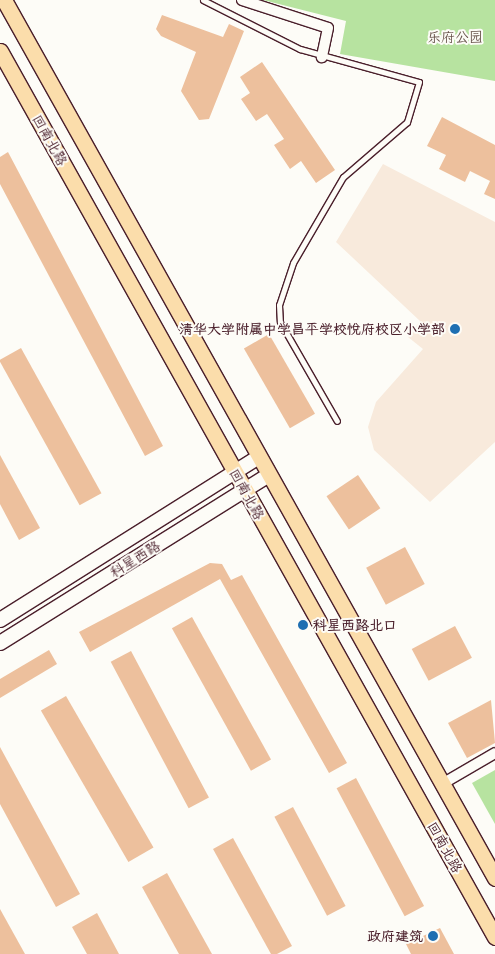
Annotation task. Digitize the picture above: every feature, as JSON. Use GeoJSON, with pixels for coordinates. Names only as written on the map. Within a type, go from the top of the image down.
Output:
{"type":"FeatureCollection","features":[{"type":"Feature","properties":{"kind":"main road","name":"回南北路"},"geometry":{"type":"LineString","coordinates":[[4,0],[495,878]]}},
{"type":"Feature","properties":{"kind":"main road","name":"回南北路"},"geometry":{"type":"LineString","coordinates":[[0,50],[495,937]]}},
{"type":"Feature","properties":{"kind":"street"},"geometry":{"type":"LineString","coordinates":[[242,0],[328,28],[322,57]]}},
{"type":"Feature","properties":{"kind":"street","name":"科星西路"},"geometry":{"type":"LineString","coordinates":[[0,620],[259,457]]}},
{"type":"Feature","properties":{"kind":"street","name":"科星西路"},"geometry":{"type":"LineString","coordinates":[[0,643],[269,475]]}},
{"type":"Feature","properties":{"kind":"street"},"geometry":{"type":"LineString","coordinates":[[442,784],[495,753]]}},
{"type":"Feature","properties":{"kind":"lane"},"geometry":{"type":"LineString","coordinates":[[203,0],[322,57],[419,82],[406,122],[343,177],[293,263],[279,305],[280,322],[337,421]]}},
{"type":"Feature","properties":{"kind":"shaded area","name":"清华大学附属中学昌平学校悦府校区小学部"},"geometry":{"type":"Polygon","coordinates":[[[383,164],[495,222],[495,442],[430,502],[374,450],[368,427],[376,402],[423,349],[408,337],[420,321],[336,242],[383,164]]]}},
{"type":"Feature","properties":{"kind":"green space","name":"乐府公园"},"geometry":{"type":"Polygon","coordinates":[[[263,0],[495,0],[495,81],[340,54],[346,21],[263,0]]]}},
{"type":"Feature","properties":{"kind":"green space"},"geometry":{"type":"Polygon","coordinates":[[[495,770],[495,824],[472,783],[495,770]]]}},
{"type":"Feature","properties":{"kind":"building"},"geometry":{"type":"Polygon","coordinates":[[[162,15],[223,37],[229,24],[244,31],[209,119],[199,120],[181,91],[196,52],[161,36],[156,29],[162,15]]]}},
{"type":"Feature","properties":{"kind":"building"},"geometry":{"type":"Polygon","coordinates":[[[262,62],[335,170],[316,183],[301,161],[290,169],[274,145],[284,139],[267,114],[256,121],[241,99],[250,93],[240,77],[262,62]]]}},
{"type":"Feature","properties":{"kind":"building"},"geometry":{"type":"Polygon","coordinates":[[[442,117],[495,145],[495,199],[484,194],[490,181],[470,171],[465,182],[439,169],[446,155],[427,146],[442,117]]]}},
{"type":"Feature","properties":{"kind":"building"},"geometry":{"type":"Polygon","coordinates":[[[8,152],[163,446],[145,456],[0,184],[0,157],[8,152]]]}},
{"type":"Feature","properties":{"kind":"building"},"geometry":{"type":"Polygon","coordinates":[[[269,334],[315,414],[290,428],[244,348],[269,334]]]}},
{"type":"Feature","properties":{"kind":"building"},"geometry":{"type":"Polygon","coordinates":[[[21,348],[101,493],[80,505],[0,362],[0,360],[21,348]]]}},
{"type":"Feature","properties":{"kind":"building"},"geometry":{"type":"Polygon","coordinates":[[[0,455],[40,528],[19,540],[0,504],[0,455]]]}},
{"type":"Feature","properties":{"kind":"building"},"geometry":{"type":"Polygon","coordinates":[[[358,475],[380,508],[349,529],[326,496],[358,475]]]}},
{"type":"Feature","properties":{"kind":"building"},"geometry":{"type":"Polygon","coordinates":[[[405,547],[425,584],[386,605],[366,568],[405,547]]]}},
{"type":"Feature","properties":{"kind":"building"},"geometry":{"type":"Polygon","coordinates":[[[210,563],[222,564],[231,580],[242,575],[347,763],[329,773],[220,579],[90,652],[79,632],[210,563]]]}},
{"type":"Feature","properties":{"kind":"building"},"geometry":{"type":"Polygon","coordinates":[[[192,617],[271,760],[251,771],[172,628],[192,617]]]}},
{"type":"Feature","properties":{"kind":"building"},"geometry":{"type":"Polygon","coordinates":[[[455,626],[472,658],[429,681],[412,649],[455,626]]]}},
{"type":"Feature","properties":{"kind":"building"},"geometry":{"type":"Polygon","coordinates":[[[49,650],[57,664],[0,698],[0,679],[49,650]]]}},
{"type":"Feature","properties":{"kind":"building"},"geometry":{"type":"Polygon","coordinates":[[[131,651],[209,798],[189,808],[111,662],[131,651]]]}},
{"type":"Feature","properties":{"kind":"building"},"geometry":{"type":"Polygon","coordinates":[[[66,696],[154,848],[128,862],[41,710],[66,696]]]}},
{"type":"Feature","properties":{"kind":"building"},"geometry":{"type":"Polygon","coordinates":[[[491,700],[495,743],[467,758],[448,723],[491,700]]]}},
{"type":"Feature","properties":{"kind":"building"},"geometry":{"type":"Polygon","coordinates":[[[0,747],[80,894],[56,907],[0,804],[0,747]]]}},
{"type":"Feature","properties":{"kind":"building"},"geometry":{"type":"Polygon","coordinates":[[[356,778],[424,906],[405,916],[337,788],[356,778]]]}},
{"type":"Feature","properties":{"kind":"building"},"geometry":{"type":"Polygon","coordinates":[[[293,807],[346,906],[327,916],[274,817],[293,807]]]}},
{"type":"Feature","properties":{"kind":"building"},"geometry":{"type":"Polygon","coordinates":[[[233,838],[292,946],[277,954],[271,954],[213,849],[233,838]]]}},
{"type":"Feature","properties":{"kind":"building"},"geometry":{"type":"Polygon","coordinates":[[[167,873],[212,954],[179,954],[142,887],[167,873]]]}},
{"type":"Feature","properties":{"kind":"building"},"geometry":{"type":"Polygon","coordinates":[[[0,909],[25,954],[0,954],[0,909]]]}},
{"type":"Feature","properties":{"kind":"building"},"geometry":{"type":"Polygon","coordinates":[[[97,913],[119,954],[87,954],[72,927],[97,913]]]}},
{"type":"Feature","properties":{"kind":"building","name":"政府建筑"},"geometry":{"type":"Polygon","coordinates":[[[440,928],[454,954],[411,954],[406,944],[440,928]]]}},
{"type":"Feature","properties":{"kind":"place","name":"清华大学附属中学昌平学校悦府校区小学部"},"geometry":{"type":"Point","coordinates":[455,329]}},
{"type":"Feature","properties":{"kind":"place","name":"科星西路北口"},"geometry":{"type":"Point","coordinates":[303,625]}},
{"type":"Feature","properties":{"kind":"place","name":"政府建筑"},"geometry":{"type":"Point","coordinates":[433,936]}}]}
